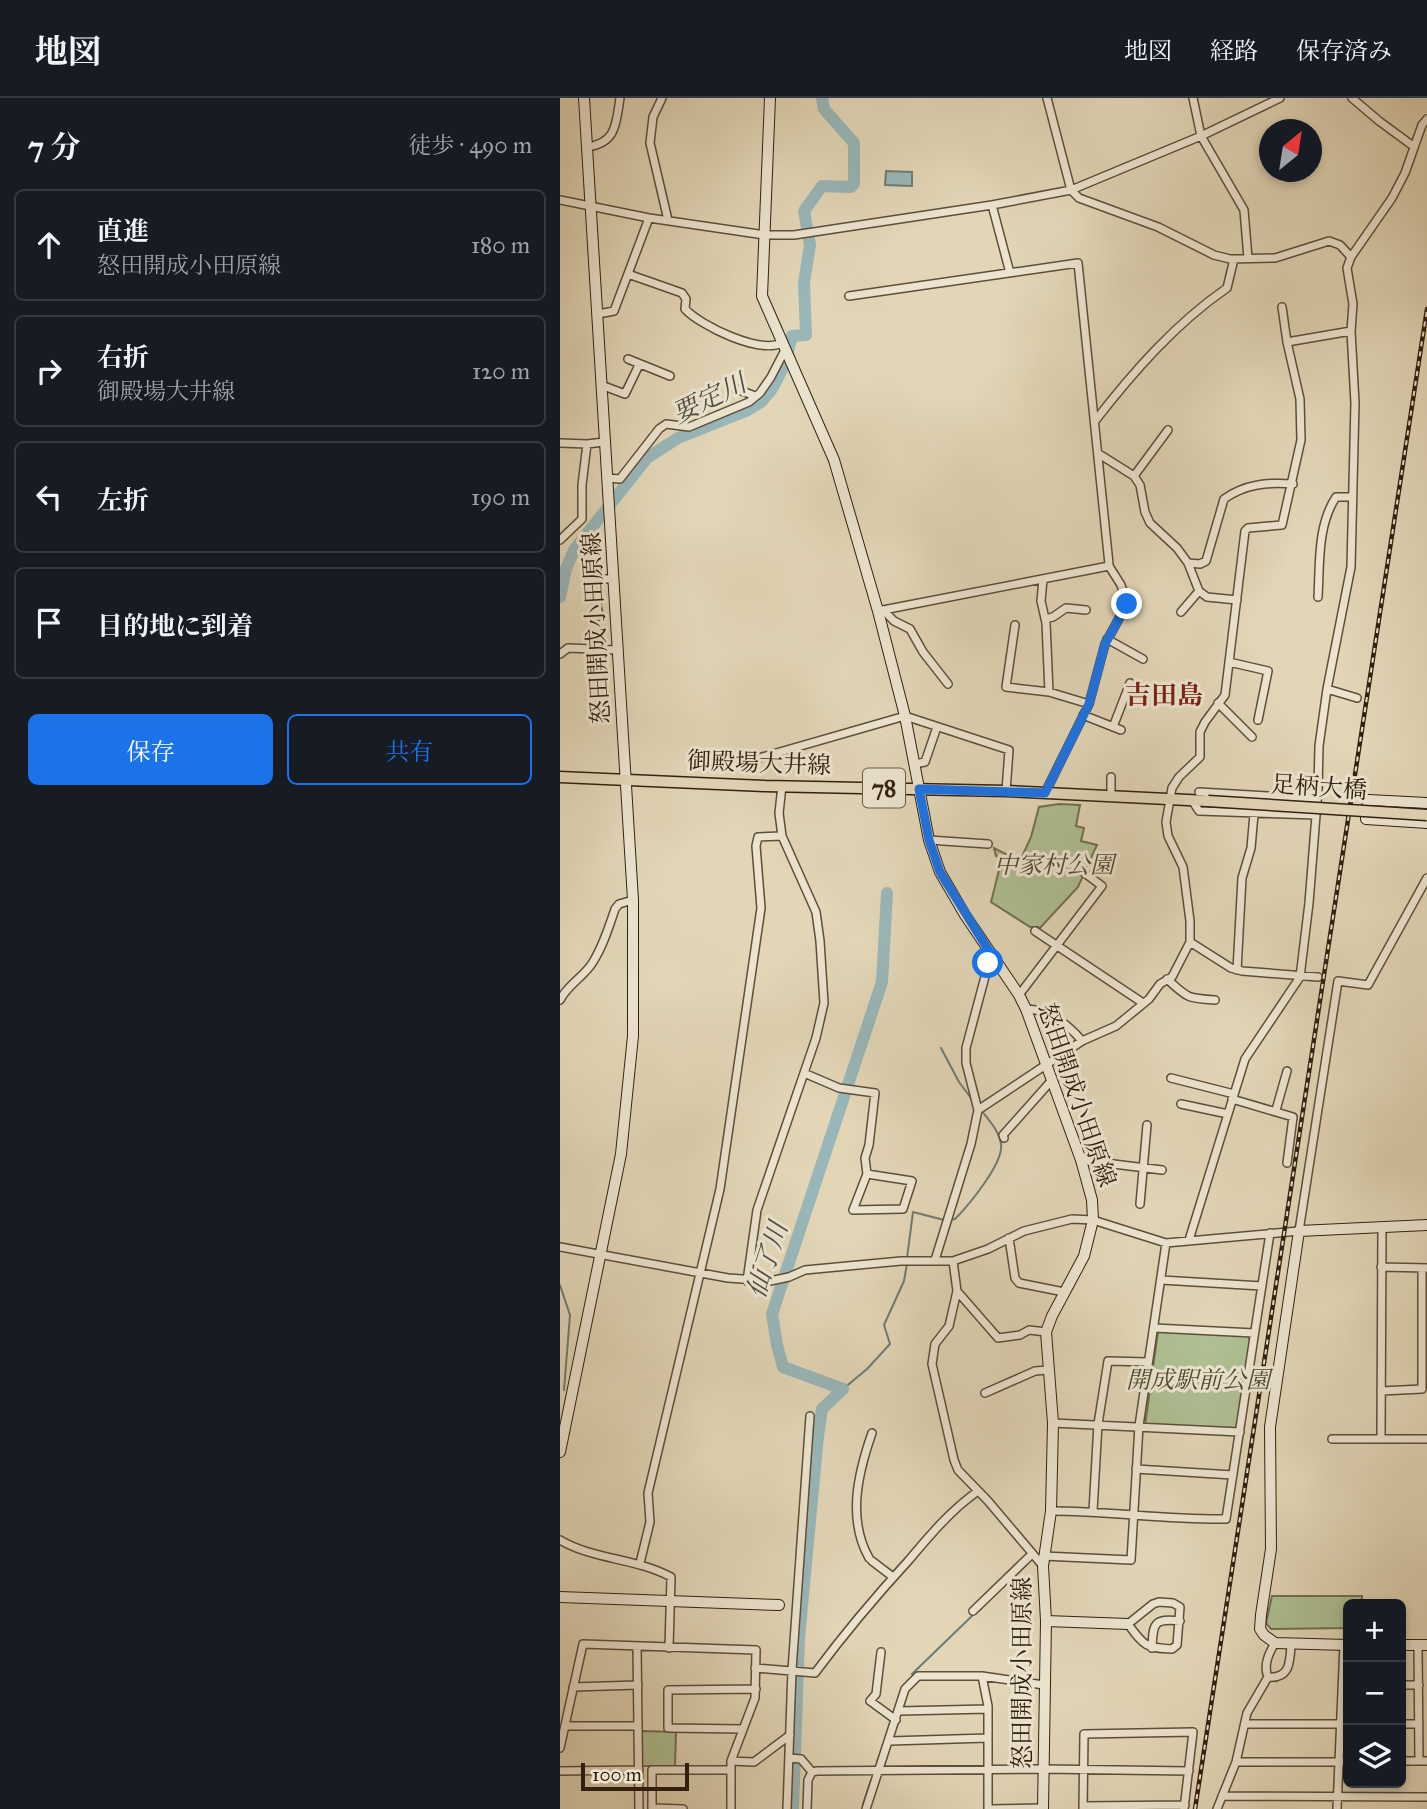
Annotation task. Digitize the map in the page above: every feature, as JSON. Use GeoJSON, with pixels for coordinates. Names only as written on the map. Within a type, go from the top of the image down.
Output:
{"type":"FeatureCollection","features":[{"type":"Feature","properties":{"kind":"main road","name":"御殿場大井線"},"geometry":{"type":"LineString","coordinates":[[560,776],[782,786],[1170,798],[1195,796],[1208,801]]}},
{"type":"Feature","properties":{"kind":"main road","name":"足柄大橋"},"geometry":{"type":"LineString","coordinates":[[1208,801],[1427,815]]}},
{"type":"Feature","properties":{"kind":"street","name":"怒田開成小田原線"},"geometry":{"type":"LineString","coordinates":[[560,1452],[621,1154],[633,1036],[633,900],[584,98]]}},
{"type":"Feature","properties":{"kind":"street"},"geometry":{"type":"LineString","coordinates":[[587,147],[604,143],[610,138],[620,98]]}},
{"type":"Feature","properties":{"kind":"street"},"geometry":{"type":"LineString","coordinates":[[662,98],[653,117],[650,143],[668,220]]}},
{"type":"Feature","properties":{"kind":"street","name":"怒田開成小田原線"},"geometry":{"type":"LineString","coordinates":[[770,98],[762,296],[834,460],[881,611],[929,840],[940,872],[1026,1009],[1081,1160],[1090,1193],[1093,1220],[1084,1256],[1046,1332],[1053,1423],[1051,1511],[1043,1561],[1046,1621],[1043,1808]]}},
{"type":"Feature","properties":{"kind":"street"},"geometry":{"type":"LineString","coordinates":[[1047,98],[1071,190],[1079,198],[1158,227],[1214,255],[1234,259],[1275,258],[1329,241],[1340,245],[1351,257]]}},
{"type":"Feature","properties":{"kind":"street"},"geometry":{"type":"LineString","coordinates":[[1193,98],[1201,136],[1244,210],[1248,258]]}},
{"type":"Feature","properties":{"kind":"street"},"geometry":{"type":"LineString","coordinates":[[560,200],[649,218],[765,235],[808,232],[992,205],[1071,190],[1201,136],[1280,98]]}},
{"type":"Feature","properties":{"kind":"street"},"geometry":{"type":"LineString","coordinates":[[1352,98],[1413,146]]}},
{"type":"Feature","properties":{"kind":"street"},"geometry":{"type":"LineString","coordinates":[[1189,1240],[1245,1059],[1300,976],[1309,902],[1319,746],[1327,689],[1351,567],[1355,403],[1351,331],[1353,304],[1347,268],[1351,257],[1392,198],[1427,119]]}},
{"type":"Feature","properties":{"kind":"street"},"geometry":{"type":"LineString","coordinates":[[992,205],[1010,273]]}},
{"type":"Feature","properties":{"kind":"street"},"geometry":{"type":"LineString","coordinates":[[598,314],[614,312],[649,218]]}},
{"type":"Feature","properties":{"kind":"street"},"geometry":{"type":"LineString","coordinates":[[1095,421],[1124,384],[1183,322],[1227,288],[1234,259]]}},
{"type":"Feature","properties":{"kind":"street"},"geometry":{"type":"LineString","coordinates":[[849,296],[1077,263],[1109,566],[1121,585],[1127,604],[1107,639],[1089,704],[1045,793]]}},
{"type":"Feature","properties":{"kind":"street"},"geometry":{"type":"LineString","coordinates":[[607,478],[620,479],[659,429],[666,424],[689,427],[749,402],[771,377],[783,346],[756,344],[720,332],[693,317],[685,309],[686,299],[682,293],[628,274]]}},
{"type":"Feature","properties":{"kind":"street"},"geometry":{"type":"LineString","coordinates":[[978,1110],[1082,1041],[1116,1026],[1172,976],[1190,942],[1183,867],[1168,836],[1166,822],[1172,788],[1179,777],[1200,757],[1200,732],[1225,695],[1245,531],[1248,528],[1282,525],[1293,484],[1301,440],[1301,413],[1282,307]]}},
{"type":"Feature","properties":{"kind":"street"},"geometry":{"type":"LineString","coordinates":[[1287,342],[1351,331]]}},
{"type":"Feature","properties":{"kind":"street"},"geometry":{"type":"LineString","coordinates":[[628,359],[670,376]]}},
{"type":"Feature","properties":{"kind":"street"},"geometry":{"type":"LineString","coordinates":[[601,385],[625,394],[639,365]]}},
{"type":"Feature","properties":{"kind":"street"},"geometry":{"type":"LineString","coordinates":[[729,386],[755,396]]}},
{"type":"Feature","properties":{"kind":"street"},"geometry":{"type":"LineString","coordinates":[[1134,476],[1168,430]]}},
{"type":"Feature","properties":{"kind":"street"},"geometry":{"type":"LineString","coordinates":[[560,443],[604,442]]}},
{"type":"Feature","properties":{"kind":"street"},"geometry":{"type":"LineString","coordinates":[[560,540],[582,519],[582,485],[587,444]]}},
{"type":"Feature","properties":{"kind":"street"},"geometry":{"type":"LineString","coordinates":[[1099,454],[1134,476],[1140,485],[1150,523],[1177,548],[1188,563],[1199,591],[1207,597],[1237,600]]}},
{"type":"Feature","properties":{"kind":"street"},"geometry":{"type":"LineString","coordinates":[[1188,563],[1200,564],[1206,561],[1224,499],[1259,484],[1293,484]]}},
{"type":"Feature","properties":{"kind":"street"},"geometry":{"type":"LineString","coordinates":[[1318,597],[1323,529],[1327,511],[1336,497],[1352,496]]}},
{"type":"Feature","properties":{"kind":"street"},"geometry":{"type":"LineString","coordinates":[[881,611],[1109,566]]}},
{"type":"Feature","properties":{"kind":"street"},"geometry":{"type":"LineString","coordinates":[[599,616],[592,579],[614,579]]}},
{"type":"Feature","properties":{"kind":"street"},"geometry":{"type":"LineString","coordinates":[[1043,579],[1041,601],[1045,619],[1049,692]]}},
{"type":"Feature","properties":{"kind":"street"},"geometry":{"type":"LineString","coordinates":[[1181,612],[1199,591]]}},
{"type":"Feature","properties":{"kind":"street"},"geometry":{"type":"LineString","coordinates":[[1045,619],[1066,608],[1086,610]]}},
{"type":"Feature","properties":{"kind":"street"},"geometry":{"type":"LineString","coordinates":[[881,611],[910,629],[923,652],[948,684]]}},
{"type":"Feature","properties":{"kind":"street"},"geometry":{"type":"LineString","coordinates":[[1015,625],[1006,687],[1049,692],[1089,704]]}},
{"type":"Feature","properties":{"kind":"street"},"geometry":{"type":"LineString","coordinates":[[1107,639],[1143,659]]}},
{"type":"Feature","properties":{"kind":"street"},"geometry":{"type":"LineString","coordinates":[[560,654],[568,648],[617,650]]}},
{"type":"Feature","properties":{"kind":"street"},"geometry":{"type":"LineString","coordinates":[[1229,662],[1268,671],[1258,720]]}},
{"type":"Feature","properties":{"kind":"street"},"geometry":{"type":"LineString","coordinates":[[1083,715],[1117,728],[1130,683]]}},
{"type":"Feature","properties":{"kind":"street"},"geometry":{"type":"LineString","coordinates":[[1327,689],[1357,698]]}},
{"type":"Feature","properties":{"kind":"street"},"geometry":{"type":"LineString","coordinates":[[1218,703],[1252,737]]}},
{"type":"Feature","properties":{"kind":"street"},"geometry":{"type":"LineString","coordinates":[[731,766],[905,716],[1009,750],[1006,791]]}},
{"type":"Feature","properties":{"kind":"street"},"geometry":{"type":"LineString","coordinates":[[914,764],[925,762],[937,727]]}},
{"type":"Feature","properties":{"kind":"street"},"geometry":{"type":"LineString","coordinates":[[1111,777],[1111,796]]}},
{"type":"Feature","properties":{"kind":"street"},"geometry":{"type":"LineString","coordinates":[[747,1280],[757,1210],[818,1031],[824,1003],[816,912],[782,836],[779,813],[782,786]]}},
{"type":"Feature","properties":{"kind":"street"},"geometry":{"type":"LineString","coordinates":[[1316,815],[1199,811],[1195,796],[1250,795],[1317,799]]}},
{"type":"Feature","properties":{"kind":"street"},"geometry":{"type":"LineString","coordinates":[[1237,970],[1242,878],[1251,848],[1254,814],[1250,795]]}},
{"type":"Feature","properties":{"kind":"street"},"geometry":{"type":"LineString","coordinates":[[1422,803],[1368,800],[1366,819],[1427,823]]}},
{"type":"Feature","properties":{"kind":"street"},"geometry":{"type":"LineString","coordinates":[[640,1563],[650,1522],[648,1493],[720,1189],[761,908],[756,846],[758,837],[782,836]]}},
{"type":"Feature","properties":{"kind":"street"},"geometry":{"type":"LineString","coordinates":[[929,840],[988,844]]}},
{"type":"Feature","properties":{"kind":"street"},"geometry":{"type":"LineString","coordinates":[[1019,995],[1102,886],[1082,871]]}},
{"type":"Feature","properties":{"kind":"street"},"geometry":{"type":"LineString","coordinates":[[1343,1645],[1275,1643],[1264,1635],[1261,1629],[1271,1549],[1269,1444],[1336,981],[1368,985],[1427,878]]}},
{"type":"Feature","properties":{"kind":"street"},"geometry":{"type":"LineString","coordinates":[[560,1000],[567,987],[593,962],[615,909],[619,904],[633,900]]}},
{"type":"Feature","properties":{"kind":"street"},"geometry":{"type":"LineString","coordinates":[[1035,931],[1143,1003]]}},
{"type":"Feature","properties":{"kind":"street"},"geometry":{"type":"LineString","coordinates":[[1190,942],[1237,970],[1318,977]]}},
{"type":"Feature","properties":{"kind":"street"},"geometry":{"type":"LineString","coordinates":[[935,1260],[971,1144],[978,1110],[966,1063],[966,1048],[991,954]]}},
{"type":"Feature","properties":{"kind":"street"},"geometry":{"type":"LineString","coordinates":[[1167,979],[1183,995],[1215,1000]]}},
{"type":"Feature","properties":{"kind":"street"},"geometry":{"type":"LineString","coordinates":[[1026,1009],[1035,1009],[1069,1025],[1082,1041]]}},
{"type":"Feature","properties":{"kind":"street"},"geometry":{"type":"LineString","coordinates":[[1276,1111],[1287,1071]]}},
{"type":"Feature","properties":{"kind":"street"},"geometry":{"type":"LineString","coordinates":[[804,1073],[839,1088],[875,1093],[865,1158],[867,1174],[853,1210],[904,1209],[912,1181],[867,1174]]}},
{"type":"Feature","properties":{"kind":"street"},"geometry":{"type":"LineString","coordinates":[[1171,1078],[1293,1117],[1287,1163]]}},
{"type":"Feature","properties":{"kind":"street"},"geometry":{"type":"LineString","coordinates":[[1004,1138],[1003,1135],[1052,1080]]}},
{"type":"Feature","properties":{"kind":"street"},"geometry":{"type":"LineString","coordinates":[[1181,1104],[1228,1114]]}},
{"type":"Feature","properties":{"kind":"street"},"geometry":{"type":"LineString","coordinates":[[1140,1205],[1147,1125]]}},
{"type":"Feature","properties":{"kind":"street"},"geometry":{"type":"LineString","coordinates":[[1081,1160],[1163,1170]]}},
{"type":"Feature","properties":{"kind":"street"},"geometry":{"type":"LineString","coordinates":[[560,1247],[747,1280],[769,1281],[805,1270],[953,1261],[988,1249],[1024,1231],[1072,1219],[1093,1220],[1166,1243],[1270,1233],[1427,1225]]}},
{"type":"Feature","properties":{"kind":"street"},"geometry":{"type":"LineString","coordinates":[[1381,1439],[1382,1228]]}},
{"type":"Feature","properties":{"kind":"street"},"geometry":{"type":"LineString","coordinates":[[1051,1511],[1226,1519],[1270,1233]]}},
{"type":"Feature","properties":{"kind":"street"},"geometry":{"type":"LineString","coordinates":[[1009,1238],[1015,1278],[1019,1283],[1064,1292]]}},
{"type":"Feature","properties":{"kind":"street"},"geometry":{"type":"LineString","coordinates":[[953,1261],[957,1291],[949,1326],[935,1344],[932,1364],[958,1469],[988,1500],[1031,1555],[1043,1561],[1131,1560],[1139,1426],[1166,1243]]}},
{"type":"Feature","properties":{"kind":"street"},"geometry":{"type":"LineString","coordinates":[[1381,1267],[1424,1268],[1424,1389],[1381,1391]]}},
{"type":"Feature","properties":{"kind":"street"},"geometry":{"type":"LineString","coordinates":[[1161,1280],[1262,1286]]}},
{"type":"Feature","properties":{"kind":"street"},"geometry":{"type":"LineString","coordinates":[[957,1291],[998,1338],[1020,1335],[1029,1330],[1046,1332]]}},
{"type":"Feature","properties":{"kind":"street"},"geometry":{"type":"LineString","coordinates":[[1154,1328],[1254,1333]]}},
{"type":"Feature","properties":{"kind":"street"},"geometry":{"type":"LineString","coordinates":[[1094,1511],[1098,1424],[1108,1361],[1112,1359],[1148,1363]]}},
{"type":"Feature","properties":{"kind":"street"},"geometry":{"type":"LineString","coordinates":[[985,1393],[1023,1375],[1048,1370]]}},
{"type":"Feature","properties":{"kind":"street"},"geometry":{"type":"LineString","coordinates":[[788,1809],[793,1758],[790,1735],[796,1670],[796,1605],[810,1416]]}},
{"type":"Feature","properties":{"kind":"street"},"geometry":{"type":"LineString","coordinates":[[1053,1423],[1240,1432]]}},
{"type":"Feature","properties":{"kind":"street"},"geometry":{"type":"LineString","coordinates":[[872,1433],[860,1474],[856,1517],[858,1532],[870,1560],[893,1577]]}},
{"type":"Feature","properties":{"kind":"street"},"geometry":{"type":"LineString","coordinates":[[1332,1439],[1427,1439]]}},
{"type":"Feature","properties":{"kind":"street"},"geometry":{"type":"LineString","coordinates":[[1136,1469],[1233,1475]]}},
{"type":"Feature","properties":{"kind":"street"},"geometry":{"type":"LineString","coordinates":[[755,1668],[815,1673],[893,1577],[962,1502],[978,1491]]}},
{"type":"Feature","properties":{"kind":"street"},"geometry":{"type":"LineString","coordinates":[[560,1539],[578,1550],[640,1563],[671,1577],[669,1647]]}},
{"type":"Feature","properties":{"kind":"street"},"geometry":{"type":"LineString","coordinates":[[973,1611],[1031,1555]]}},
{"type":"Feature","properties":{"kind":"street"},"geometry":{"type":"LineString","coordinates":[[560,1597],[796,1605]]}},
{"type":"Feature","properties":{"kind":"street"},"geometry":{"type":"LineString","coordinates":[[1046,1621],[1128,1625],[1159,1602],[1176,1604],[1181,1611],[1176,1648],[1152,1648],[1139,1640],[1128,1625]]}},
{"type":"Feature","properties":{"kind":"street"},"geometry":{"type":"LineString","coordinates":[[1152,1648],[1153,1628],[1157,1622],[1164,1619],[1180,1620]]}},
{"type":"Feature","properties":{"kind":"street"},"geometry":{"type":"LineString","coordinates":[[1216,1809],[1237,1762],[1247,1713],[1268,1677],[1266,1667],[1275,1643]]}},
{"type":"Feature","properties":{"kind":"street"},"geometry":{"type":"LineString","coordinates":[[560,1748],[583,1644],[756,1650],[756,1689],[731,1761],[731,1809]]}},
{"type":"Feature","properties":{"kind":"street"},"geometry":{"type":"LineString","coordinates":[[1268,1677],[1277,1678],[1284,1675],[1289,1668],[1292,1645]]}},
{"type":"Feature","properties":{"kind":"street"},"geometry":{"type":"LineString","coordinates":[[1423,1645],[1419,1685],[1423,1761]]}},
{"type":"Feature","properties":{"kind":"street"},"geometry":{"type":"LineString","coordinates":[[637,1646],[639,1809]]}},
{"type":"Feature","properties":{"kind":"street"},"geometry":{"type":"LineString","coordinates":[[881,1652],[876,1694],[870,1701],[894,1718]]}},
{"type":"Feature","properties":{"kind":"street"},"geometry":{"type":"LineString","coordinates":[[866,1809],[905,1689],[918,1676],[982,1676],[1044,1685]]}},
{"type":"Feature","properties":{"kind":"street"},"geometry":{"type":"LineString","coordinates":[[982,1676],[988,1709],[989,1809],[1043,1808]]}},
{"type":"Feature","properties":{"kind":"street"},"geometry":{"type":"LineString","coordinates":[[573,1687],[638,1685]]}},
{"type":"Feature","properties":{"kind":"street"},"geometry":{"type":"LineString","coordinates":[[1406,1685],[1419,1685]]}},
{"type":"Feature","properties":{"kind":"street"},"geometry":{"type":"LineString","coordinates":[[743,1729],[668,1728],[668,1690],[756,1689]]}},
{"type":"Feature","properties":{"kind":"street"},"geometry":{"type":"LineString","coordinates":[[899,1711],[988,1709]]}},
{"type":"Feature","properties":{"kind":"street"},"geometry":{"type":"LineString","coordinates":[[1245,1724],[1343,1724]]}},
{"type":"Feature","properties":{"kind":"street"},"geometry":{"type":"LineString","coordinates":[[1406,1724],[1419,1724]]}},
{"type":"Feature","properties":{"kind":"street"},"geometry":{"type":"LineString","coordinates":[[1336,1809],[1344,1725]]}},
{"type":"Feature","properties":{"kind":"street"},"geometry":{"type":"LineString","coordinates":[[565,1726],[638,1726]]}},
{"type":"Feature","properties":{"kind":"street"},"geometry":{"type":"LineString","coordinates":[[1193,1732],[1184,1807],[1083,1807],[1083,1770],[1084,1734],[1193,1732]]}},
{"type":"Feature","properties":{"kind":"street"},"geometry":{"type":"LineString","coordinates":[[731,1761],[754,1762],[790,1735]]}},
{"type":"Feature","properties":{"kind":"street"},"geometry":{"type":"LineString","coordinates":[[890,1741],[988,1738]]}},
{"type":"Feature","properties":{"kind":"street"},"geometry":{"type":"LineString","coordinates":[[793,1758],[804,1761],[812,1772]]}},
{"type":"Feature","properties":{"kind":"street"},"geometry":{"type":"LineString","coordinates":[[1237,1762],[1343,1762]]}},
{"type":"Feature","properties":{"kind":"street"},"geometry":{"type":"LineString","coordinates":[[812,1772],[989,1769],[1189,1771]]}},
{"type":"Feature","properties":{"kind":"street"},"geometry":{"type":"LineString","coordinates":[[560,1771],[639,1770]]}},
{"type":"Feature","properties":{"kind":"street"},"geometry":{"type":"LineString","coordinates":[[683,1809],[652,1808],[652,1770],[730,1770]]}},
{"type":"Feature","properties":{"kind":"street"},"geometry":{"type":"LineString","coordinates":[[807,1809],[807,1780],[812,1772]]}},
{"type":"Feature","properties":{"kind":"street"},"geometry":{"type":"LineString","coordinates":[[1222,1796],[1427,1797]]}},
{"type":"Feature","properties":{"kind":"green space","name":"中家村公園"},"geometry":{"type":"Polygon","coordinates":[[[1080,805],[1076,826],[1084,828],[1081,841],[1097,845],[1078,887],[1039,929],[1030,927],[991,902],[1002,858],[996,856],[994,848],[1020,861],[1031,837],[1039,807],[1080,805]]]}},
{"type":"Feature","properties":{"kind":"green space","name":"開成駅前公園"},"geometry":{"type":"Polygon","coordinates":[[[1158,1331],[1248,1336],[1251,1342],[1239,1429],[1145,1425],[1158,1331]]]}},
{"type":"Feature","properties":{"kind":"green space"},"geometry":{"type":"Polygon","coordinates":[[[1272,1596],[1362,1596],[1362,1599],[1343,1599],[1343,1628],[1271,1629],[1266,1623],[1272,1596]]]}},
{"type":"Feature","properties":{"kind":"green space"},"geometry":{"type":"Polygon","coordinates":[[[642,1731],[676,1732],[675,1766],[642,1766],[642,1731]]]}},
{"type":"Feature","properties":{"kind":"water"},"geometry":{"type":"Polygon","coordinates":[[[886,171],[912,172],[912,186],[885,185],[886,171]]]}},
{"type":"Feature","properties":{"kind":"waterway","name":"要定川"},"geometry":{"type":"LineString","coordinates":[[560,597],[566,569],[574,550],[647,458],[678,438],[746,411],[761,402],[772,389],[784,366],[792,336],[806,335],[804,283],[810,245],[804,211],[822,186],[851,187],[854,184],[854,143],[824,109],[822,98]]}},
{"type":"Feature","properties":{"kind":"waterway","name":"仙了川"},"geometry":{"type":"LineString","coordinates":[[793,1809],[799,1638],[818,1436],[822,1409],[843,1389],[783,1367],[772,1314],[882,982],[887,893]]}},
{"type":"Feature","properties":{"kind":"waterway"},"geometry":{"type":"LineString","coordinates":[[941,1048],[971,1098]]}},
{"type":"Feature","properties":{"kind":"waterway"},"geometry":{"type":"LineString","coordinates":[[950,1220],[955,1219],[976,1195],[991,1173],[1000,1152],[998,1135],[981,1110]]}},
{"type":"Feature","properties":{"kind":"waterway"},"geometry":{"type":"LineString","coordinates":[[907,1258],[913,1212],[944,1220]]}},
{"type":"Feature","properties":{"kind":"waterway"},"geometry":{"type":"LineString","coordinates":[[843,1389],[867,1369],[890,1344],[884,1325],[904,1281],[907,1264]]}},
{"type":"Feature","properties":{"kind":"waterway"},"geometry":{"type":"LineString","coordinates":[[560,1285],[570,1315],[564,1390]]}},
{"type":"Feature","properties":{"kind":"waterway"},"geometry":{"type":"LineString","coordinates":[[912,1674],[974,1614]]}},
{"type":"Feature","properties":{"kind":"waterway"},"geometry":{"type":"LineString","coordinates":[[877,1762],[884,1743]]}},
{"type":"Feature","properties":{"kind":"waterway"},"geometry":{"type":"LineString","coordinates":[[863,1804],[871,1780]]}},
{"type":"Feature","properties":{"kind":"railway"},"geometry":{"type":"LineString","coordinates":[[1195,1809],[1427,309]]}},
{"type":"Feature","properties":{"kind":"district","name":"吉田島"},"geometry":{"type":"Point","coordinates":[1164,695]}},
{"type":"Feature","properties":{"kind":"route"},"geometry":{"type":"LineString","coordinates":[[988,963],[991,954],[940,872],[929,840],[919,789],[1045,793],[1089,704],[1105,644],[1127,604]]}}]}
